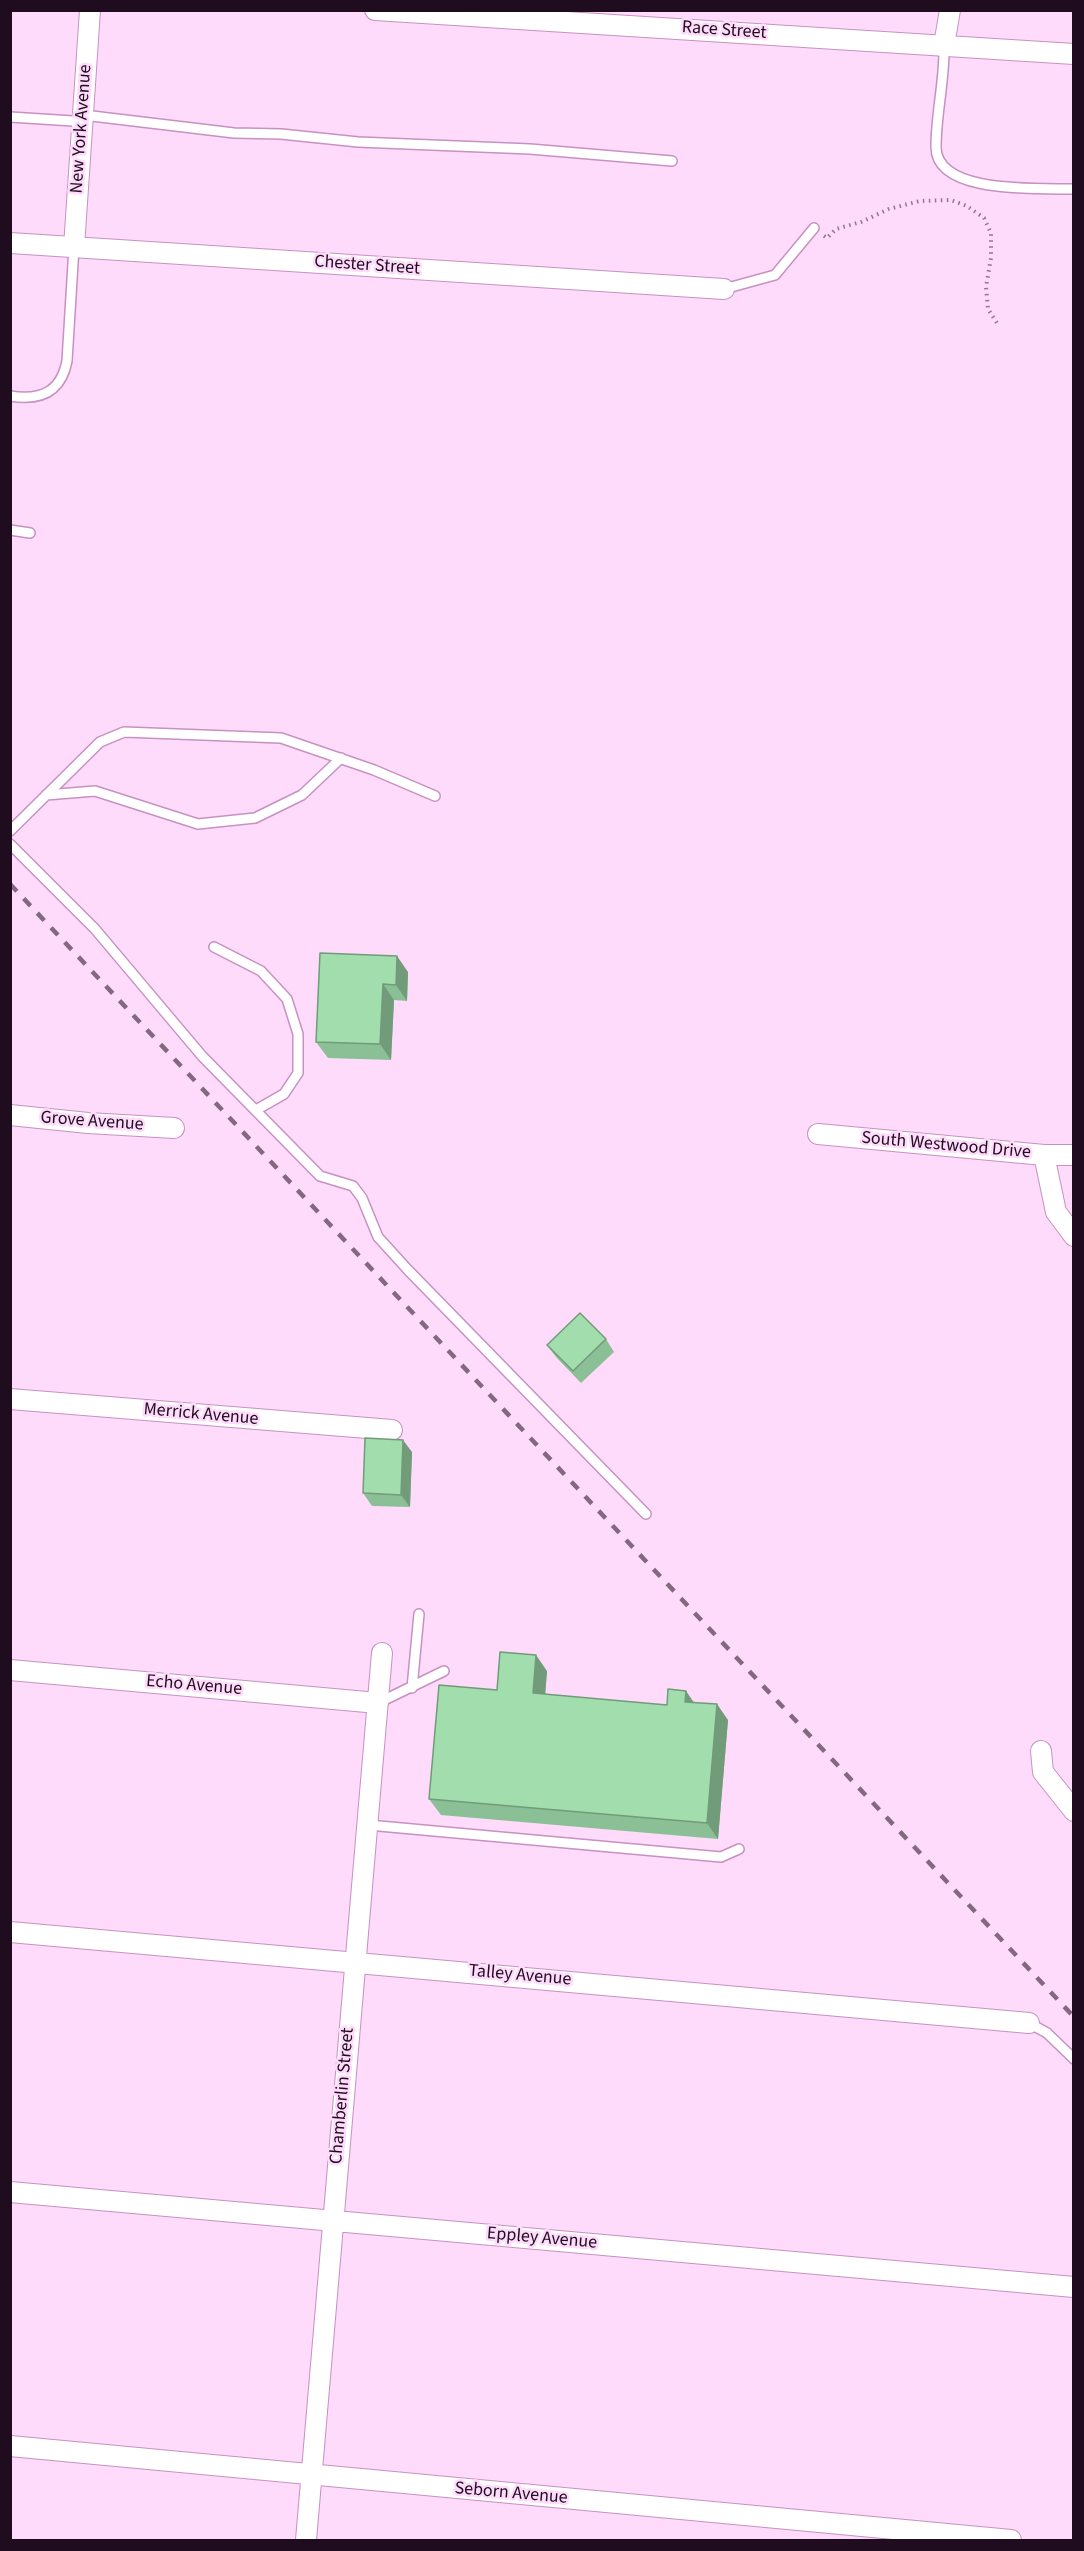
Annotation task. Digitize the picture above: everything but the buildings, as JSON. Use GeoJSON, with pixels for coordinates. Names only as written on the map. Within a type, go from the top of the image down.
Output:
{"type":"FeatureCollection","features":[{"type":"Feature","properties":{"kind":"street","name":"New York Avenue"},"geometry":{"type":"LineString","coordinates":[[74,247],[90,10]]}},
{"type":"Feature","properties":{"kind":"street","name":"Race Street"},"geometry":{"type":"LineString","coordinates":[[375,10],[1074,54]]}},
{"type":"Feature","properties":{"kind":"street"},"geometry":{"type":"LineString","coordinates":[[944,45],[950,10]]}},
{"type":"Feature","properties":{"kind":"street","name":"Chester Street"},"geometry":{"type":"LineString","coordinates":[[10,243],[724,289]]}},
{"type":"Feature","properties":{"kind":"street","name":"Grove Avenue"},"geometry":{"type":"LineString","coordinates":[[10,1115],[88,1123],[174,1128]]}},
{"type":"Feature","properties":{"kind":"street","name":"South Westwood Drive"},"geometry":{"type":"LineString","coordinates":[[818,1134],[1044,1155],[1074,1155]]}},
{"type":"Feature","properties":{"kind":"street"},"geometry":{"type":"LineString","coordinates":[[1044,1155],[1056,1212],[1074,1236]]}},
{"type":"Feature","properties":{"kind":"street","name":"Merrick Avenue"},"geometry":{"type":"LineString","coordinates":[[10,1399],[392,1430]]}},
{"type":"Feature","properties":{"kind":"street","name":"Chamberlin Street"},"geometry":{"type":"LineString","coordinates":[[306,2541],[382,1653]]}},
{"type":"Feature","properties":{"kind":"street","name":"Echo Avenue"},"geometry":{"type":"LineString","coordinates":[[10,1670],[378,1703]]}},
{"type":"Feature","properties":{"kind":"street"},"geometry":{"type":"LineString","coordinates":[[1041,1751],[1043,1772],[1074,1811]]}},
{"type":"Feature","properties":{"kind":"street","name":"Talley Avenue"},"geometry":{"type":"LineString","coordinates":[[10,1932],[355,1961],[1029,2023]]}},
{"type":"Feature","properties":{"kind":"street","name":"Eppley Avenue"},"geometry":{"type":"LineString","coordinates":[[10,2192],[1074,2287]]}},
{"type":"Feature","properties":{"kind":"street","name":"Seborn Avenue"},"geometry":{"type":"LineString","coordinates":[[10,2446],[1011,2541]]}},
{"type":"Feature","properties":{"kind":"lane"},"geometry":{"type":"LineString","coordinates":[[944,45],[936,148],[941,164],[951,174],[965,181],[987,185],[1074,189]]}},
{"type":"Feature","properties":{"kind":"lane"},"geometry":{"type":"LineString","coordinates":[[10,117],[73,121],[92,116],[234,134],[281,134],[405,144],[530,148],[672,161]]}},
{"type":"Feature","properties":{"kind":"lane"},"geometry":{"type":"LineString","coordinates":[[724,289],[775,275],[814,228]]}},
{"type":"Feature","properties":{"kind":"lane"},"geometry":{"type":"LineString","coordinates":[[10,396],[37,396],[52,391],[64,378],[74,247]]}},
{"type":"Feature","properties":{"kind":"lane"},"geometry":{"type":"LineString","coordinates":[[10,530],[30,533]]}},
{"type":"Feature","properties":{"kind":"lane"},"geometry":{"type":"LineString","coordinates":[[10,831],[100,742],[124,732],[282,738],[435,796]]}},
{"type":"Feature","properties":{"kind":"lane"},"geometry":{"type":"LineString","coordinates":[[46,795],[95,791],[198,825],[255,818],[302,795],[341,759]]}},
{"type":"Feature","properties":{"kind":"lane"},"geometry":{"type":"LineString","coordinates":[[10,844],[95,929],[202,1056],[320,1176],[353,1186],[362,1198],[378,1237],[393,1254],[646,1514]]}},
{"type":"Feature","properties":{"kind":"lane"},"geometry":{"type":"LineString","coordinates":[[214,947],[261,971],[287,999],[298,1034],[298,1073],[284,1094],[256,1110]]}},
{"type":"Feature","properties":{"kind":"lane"},"geometry":{"type":"LineString","coordinates":[[412,1688],[419,1614]]}},
{"type":"Feature","properties":{"kind":"lane"},"geometry":{"type":"LineString","coordinates":[[378,1703],[444,1671]]}},
{"type":"Feature","properties":{"kind":"lane"},"geometry":{"type":"LineString","coordinates":[[368,1825],[721,1857],[738,1849]]}},
{"type":"Feature","properties":{"kind":"lane"},"geometry":{"type":"LineString","coordinates":[[1029,2023],[1047,2033],[1074,2059]]}},
{"type":"Feature","properties":{"kind":"path"},"geometry":{"type":"LineString","coordinates":[[814,228],[827,238],[836,229],[861,222],[889,209],[936,199],[959,203],[977,211],[989,226],[991,234],[991,258],[986,287],[988,309],[997,323]]}},
{"type":"Feature","properties":{"kind":"railway"},"geometry":{"type":"LineString","coordinates":[[10,884],[1074,2017]]}}]}
